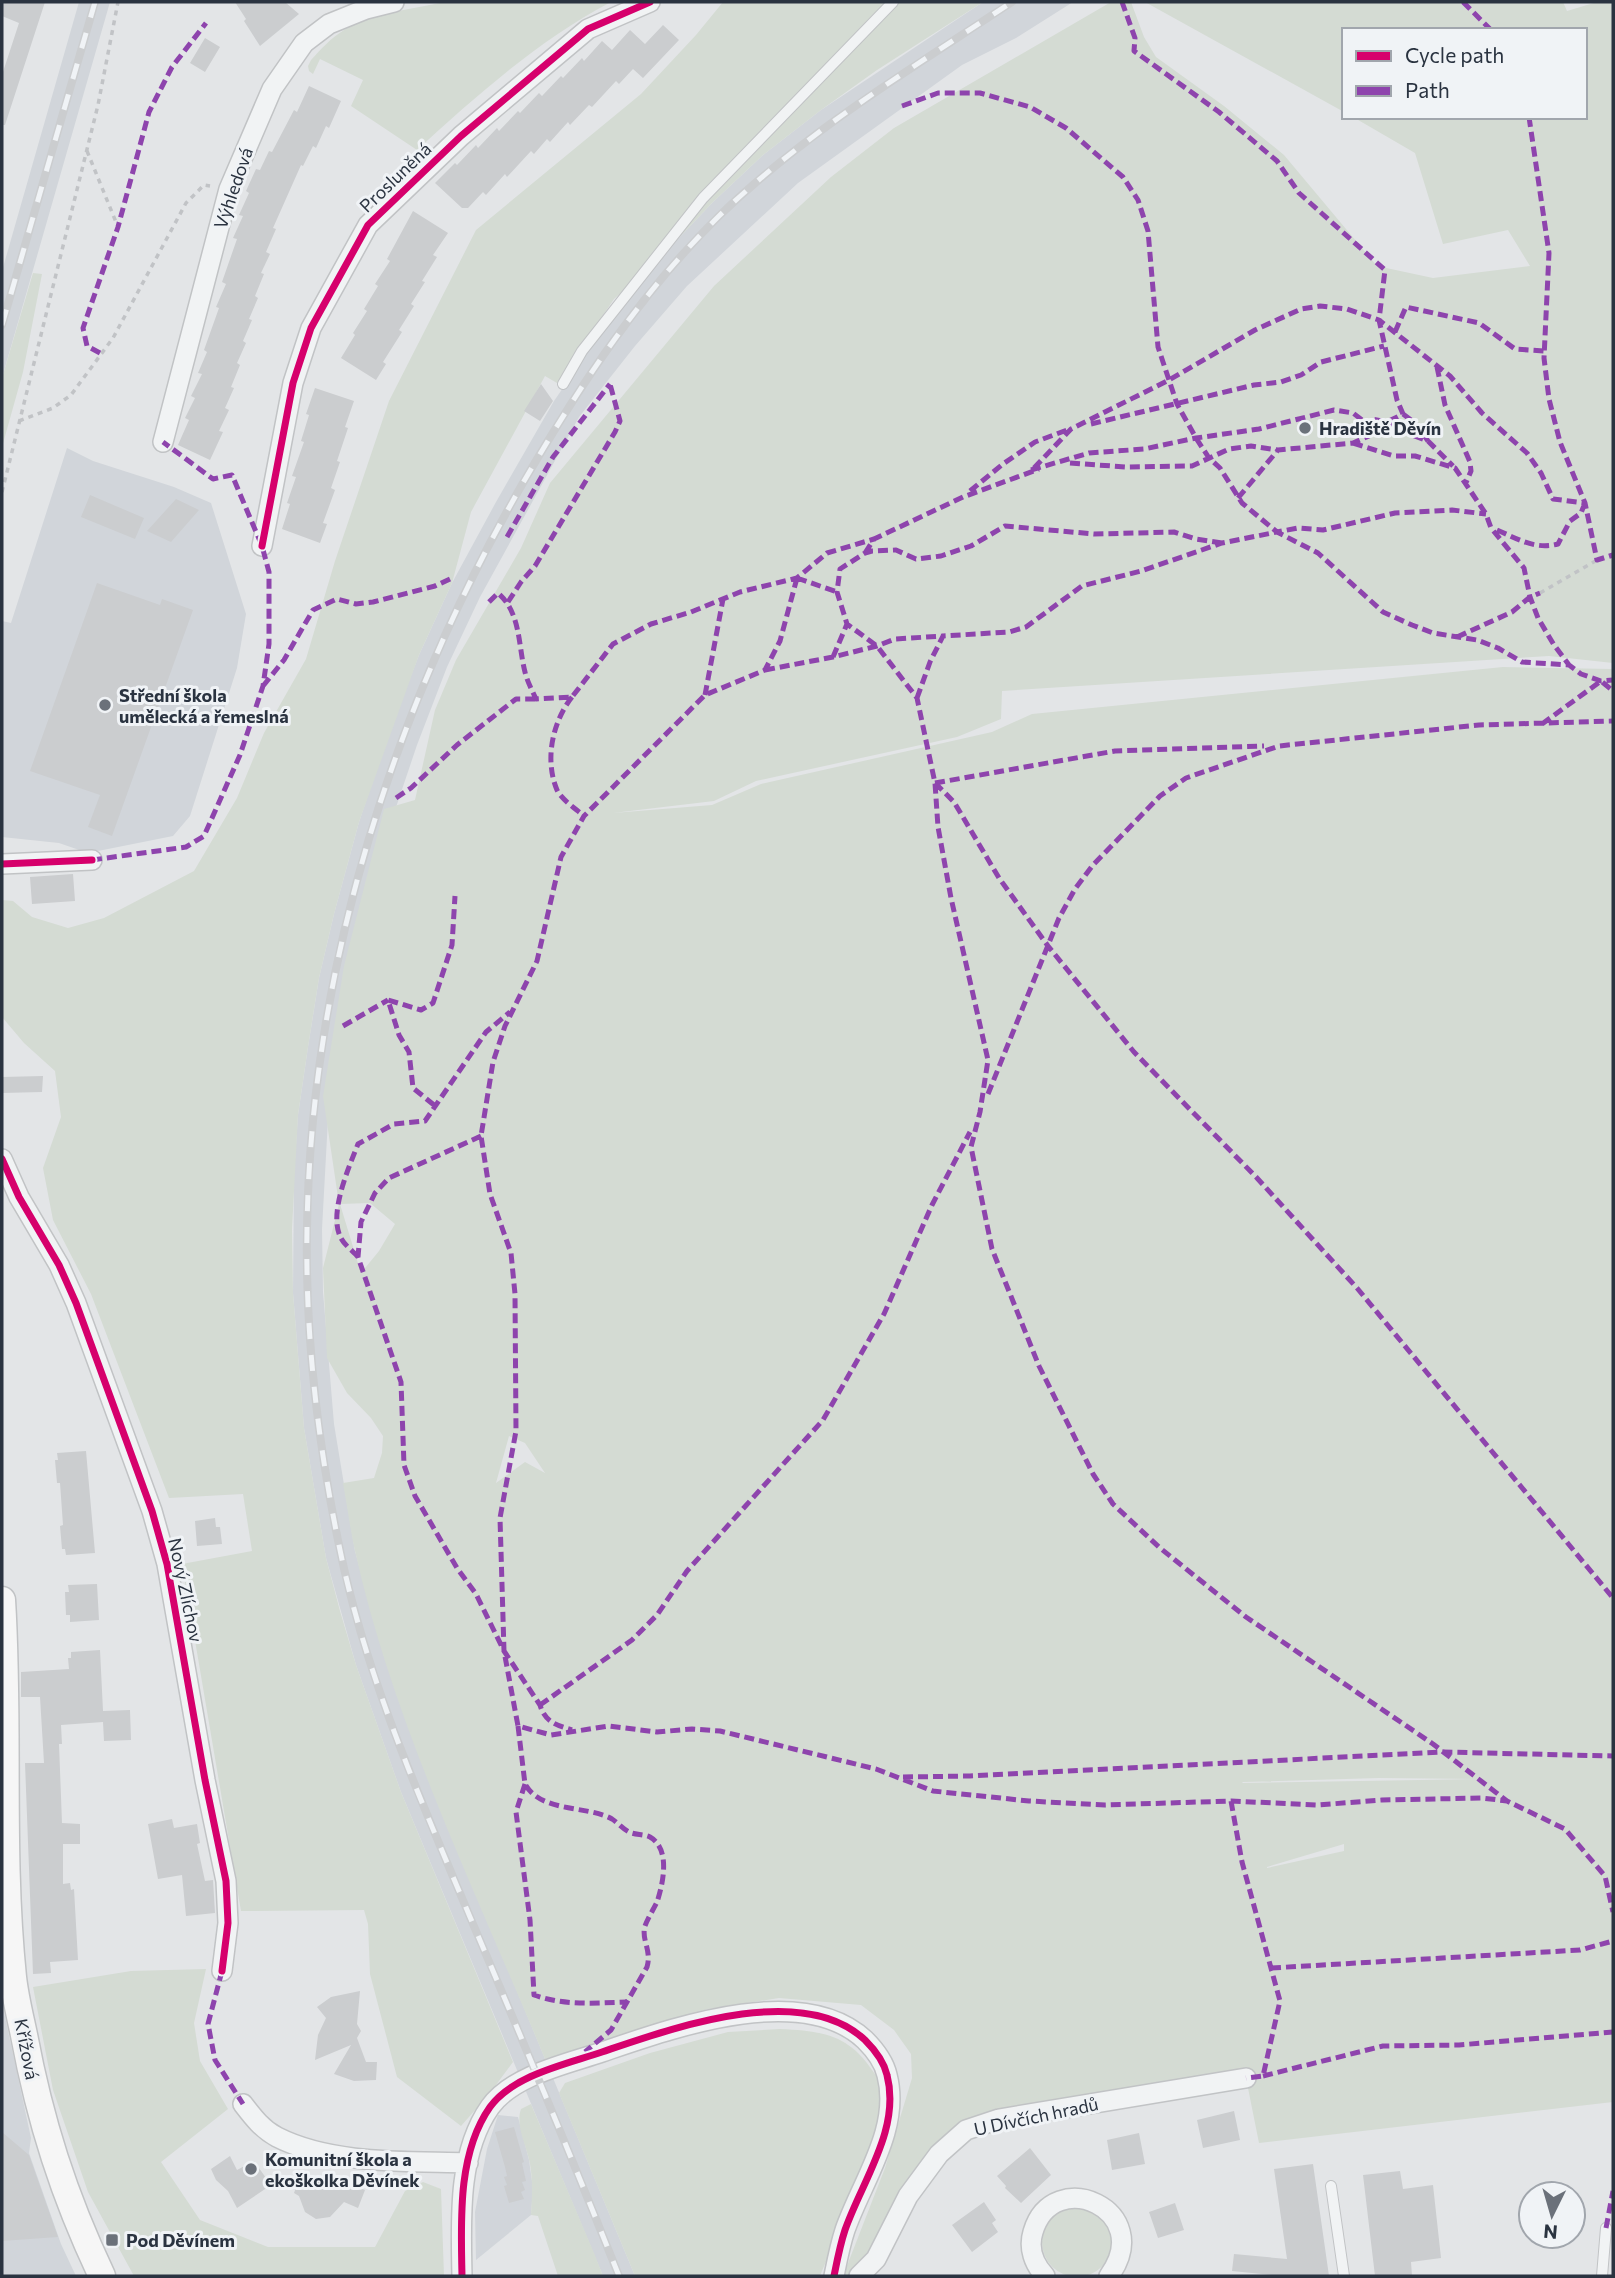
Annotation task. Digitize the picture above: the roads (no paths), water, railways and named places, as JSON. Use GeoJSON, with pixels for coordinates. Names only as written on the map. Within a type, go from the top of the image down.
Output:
{"type":"FeatureCollection","features":[{"type":"Feature","properties":{"kind":"street","name":"Výhledová"},"geometry":{"type":"LineString","coordinates":[[163,442],[229,189],[272,89],[304,43],[329,24],[366,9],[394,2]]}},
{"type":"Feature","properties":{"kind":"street","name":"Prosluněná"},"geometry":{"type":"LineString","coordinates":[[262,546],[293,383],[312,328],[368,225],[461,136],[588,29],[650,2]]}},
{"type":"Feature","properties":{"kind":"street"},"geometry":{"type":"LineString","coordinates":[[2,864],[92,860]]}},
{"type":"Feature","properties":{"kind":"street","name":"Nový Zlíchov"},"geometry":{"type":"LineString","coordinates":[[2,1159],[19,1197],[59,1265],[76,1303],[152,1511],[167,1564],[205,1780],[226,1881],[228,1923],[222,1971]]}},
{"type":"Feature","properties":{"kind":"street","name":"Křížová"},"geometry":{"type":"LineString","coordinates":[[2,1600],[13,1979],[39,2109],[81,2232],[102,2276]]}},
{"type":"Feature","properties":{"kind":"street"},"geometry":{"type":"LineString","coordinates":[[462,2276],[461,2222],[468,2163],[484,2118],[502,2093],[556,2067],[629,2043],[747,2012],[772,2010],[833,2019],[858,2033],[876,2052],[887,2074],[890,2099],[882,2144],[845,2231],[834,2276]]}},
{"type":"Feature","properties":{"kind":"street","name":"U Dívčích hradů"},"geometry":{"type":"LineString","coordinates":[[859,2276],[876,2259],[908,2196],[939,2154],[966,2130],[999,2119],[1246,2078]]}},
{"type":"Feature","properties":{"kind":"street"},"geometry":{"type":"LineString","coordinates":[[243,2104],[257,2122],[276,2136],[306,2147],[396,2161],[468,2163]]}},
{"type":"Feature","properties":{"kind":"street"},"geometry":{"type":"LineString","coordinates":[[1036,2274],[1031,2238],[1036,2223],[1045,2210],[1058,2201],[1074,2198],[1089,2199],[1104,2206],[1115,2218],[1122,2248],[1118,2263],[1109,2276]]}},
{"type":"Feature","properties":{"kind":"lane"},"geometry":{"type":"LineString","coordinates":[[563,384],[582,351],[703,198],[893,2]]}},
{"type":"Feature","properties":{"kind":"lane"},"geometry":{"type":"LineString","coordinates":[[1331,2186],[1344,2276]]}},
{"type":"Feature","properties":{"kind":"lane"},"geometry":{"type":"LineString","coordinates":[[1602,2276],[1606,2228]]}},
{"type":"Feature","properties":{"kind":"railway"},"geometry":{"type":"LineString","coordinates":[[2,325],[95,2]]}},
{"type":"Feature","properties":{"kind":"railway"},"geometry":{"type":"LineString","coordinates":[[619,2276],[414,1782],[379,1691],[351,1597],[325,1471],[314,1390],[308,1309],[307,1228],[312,1129],[324,1031],[344,934],[369,838],[400,744],[438,652],[480,563],[527,476],[591,373],[638,307],[664,276],[719,216],[753,185],[861,102],[1012,2]]}},
{"type":"Feature","properties":{"kind":"place","name":"Hradiště Děvín"},"geometry":{"type":"Point","coordinates":[1305,428]}},
{"type":"Feature","properties":{"kind":"place","name":"Střední škola umělecká a řemeslná"},"geometry":{"type":"Point","coordinates":[105,705]}},
{"type":"Feature","properties":{"kind":"place","name":"Komunitní škola a ekoškolka Děvínek"},"geometry":{"type":"Point","coordinates":[251,2169]}},
{"type":"Feature","properties":{"kind":"place","name":"Pod Děvínem"},"geometry":{"type":"Point","coordinates":[112,2240]}}]}
